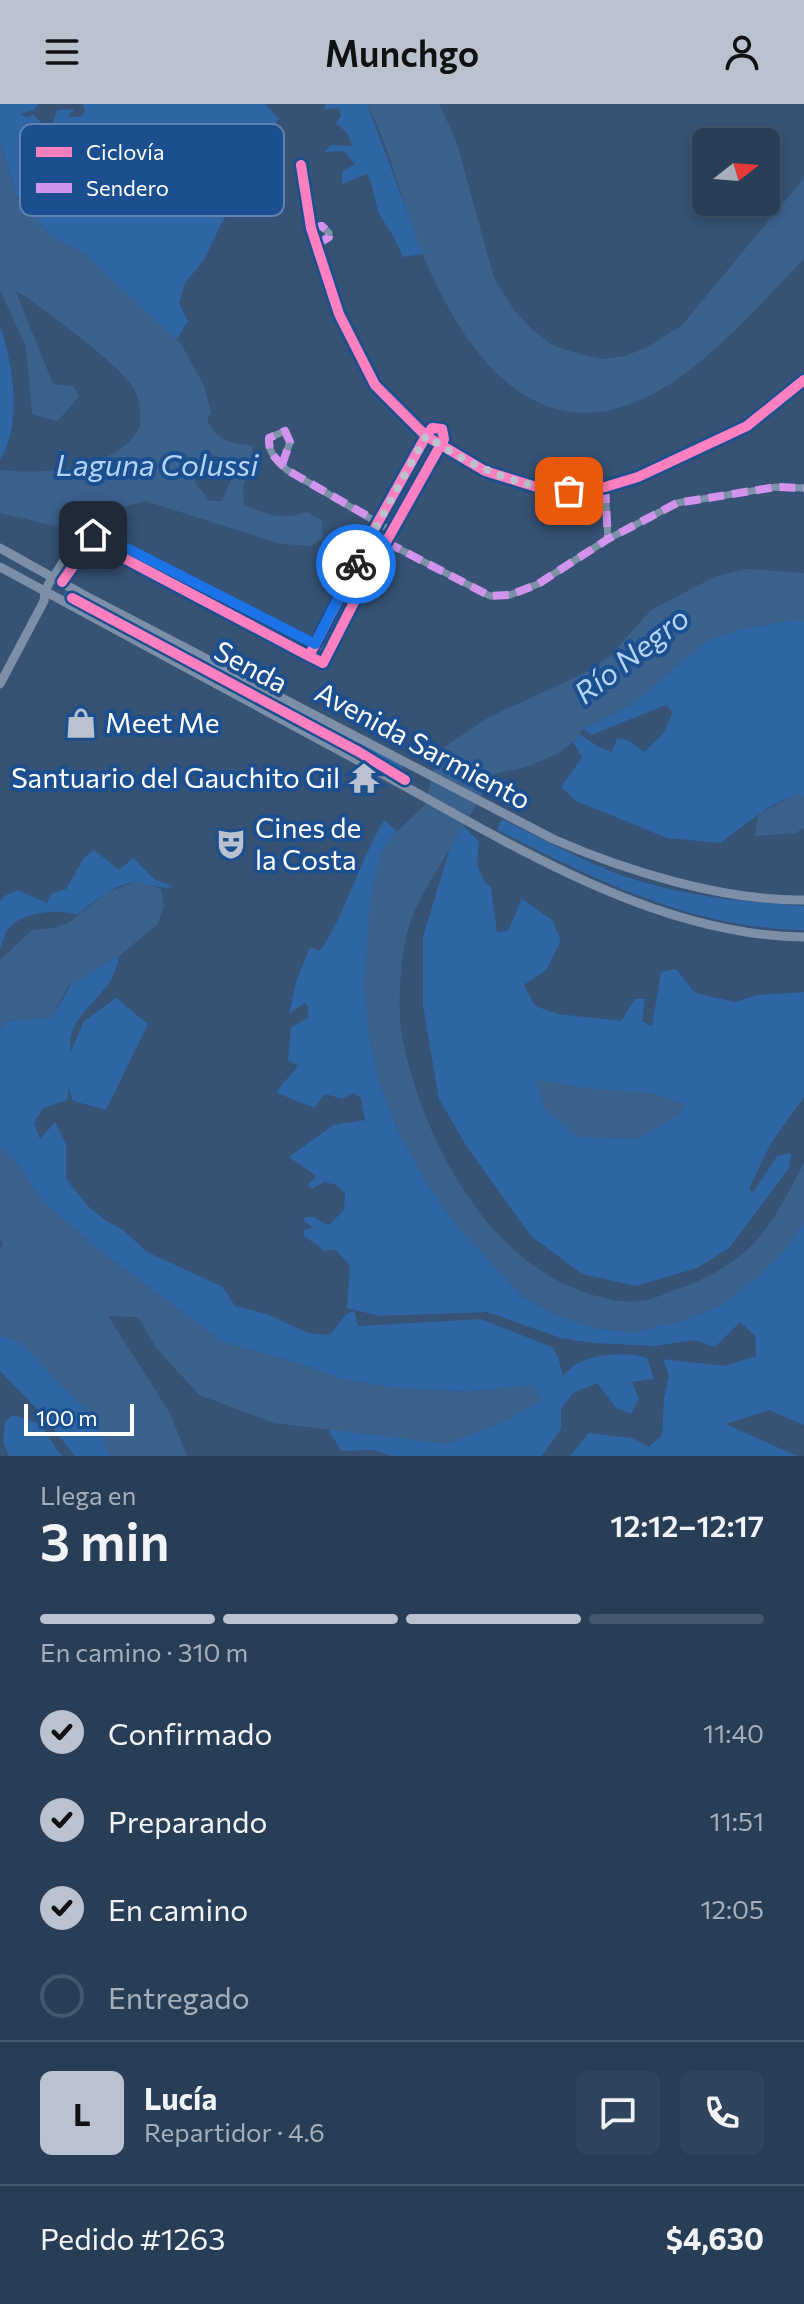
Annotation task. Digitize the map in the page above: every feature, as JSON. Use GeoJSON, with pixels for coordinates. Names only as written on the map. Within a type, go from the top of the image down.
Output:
{"type":"FeatureCollection","features":[{"type":"Feature","properties":{"kind":"main road","name":"Avenida Sarmiento"},"geometry":{"type":"LineString","coordinates":[[0,548],[553,839],[628,869],[741,894],[804,900]]}},
{"type":"Feature","properties":{"kind":"main road","name":"Avenida Sarmiento"},"geometry":{"type":"LineString","coordinates":[[0,567],[48,596],[576,878],[693,921],[738,930],[804,937]]}},
{"type":"Feature","properties":{"kind":"main road"},"geometry":{"type":"LineString","coordinates":[[0,684],[58,579]]}},
{"type":"Feature","properties":{"kind":"street"},"geometry":{"type":"LineString","coordinates":[[301,165],[311,228],[339,314],[375,385],[426,436],[485,471],[521,484],[569,491],[605,487],[638,477],[747,426],[804,380]]}},
{"type":"Feature","properties":{"kind":"street"},"geometry":{"type":"LineString","coordinates":[[311,228],[322,226],[329,233],[329,237],[316,245]]}},
{"type":"Feature","properties":{"kind":"street"},"geometry":{"type":"LineString","coordinates":[[58,579],[86,548],[99,545],[208,603],[309,656],[323,663],[384,545],[444,439],[442,429],[432,428],[426,436],[309,656]]}},
{"type":"Feature","properties":{"kind":"street"},"geometry":{"type":"LineString","coordinates":[[282,465],[392,531]]}},
{"type":"Feature","properties":{"kind":"street"},"geometry":{"type":"LineString","coordinates":[[605,487],[608,539]]}},
{"type":"Feature","properties":{"kind":"street"},"geometry":{"type":"LineString","coordinates":[[367,542],[384,545],[490,596],[510,595],[538,584],[608,539],[677,503],[776,487],[804,488]]}},
{"type":"Feature","properties":{"kind":"street"},"geometry":{"type":"LineString","coordinates":[[58,579],[74,544],[93,535],[105,537],[329,651]]}},
{"type":"Feature","properties":{"kind":"street"},"geometry":{"type":"LineString","coordinates":[[208,603],[211,593]]}},
{"type":"Feature","properties":{"kind":"shaded area"},"geometry":{"type":"Polygon","coordinates":[[[0,104],[38,104],[34,110],[20,114],[26,117],[34,115],[42,124],[20,124],[20,200],[16,195],[0,141],[0,104]]]}},
{"type":"Feature","properties":{"kind":"shaded area"},"geometry":{"type":"Polygon","coordinates":[[[82,104],[265,104],[279,119],[276,124],[53,124],[57,110],[75,109],[67,117],[81,117],[85,110],[82,104]]]}},
{"type":"Feature","properties":{"kind":"shaded area"},"geometry":{"type":"Polygon","coordinates":[[[326,104],[367,104],[423,254],[403,257],[379,212],[367,174],[342,184],[342,172],[355,164],[344,151],[324,152],[331,145],[353,146],[347,133],[336,123],[341,116],[339,108],[324,109],[326,104]]]}},
{"type":"Feature","properties":{"kind":"shaded area"},"geometry":{"type":"Polygon","coordinates":[[[34,216],[225,216],[204,260],[185,283],[179,303],[188,321],[176,340],[81,251],[52,237],[34,216]]]}},
{"type":"Feature","properties":{"kind":"shaded area"},"geometry":{"type":"Polygon","coordinates":[[[0,325],[12,375],[14,411],[12,428],[0,460],[0,325]]]}},
{"type":"Feature","properties":{"kind":"shaded area"},"geometry":{"type":"Polygon","coordinates":[[[369,549],[375,551],[328,642],[322,638],[369,549]]]}},
{"type":"Feature","properties":{"kind":"shaded area"},"geometry":{"type":"Polygon","coordinates":[[[67,589],[403,765],[400,772],[63,596],[67,589]]]}},
{"type":"Feature","properties":{"kind":"shaded area"},"geometry":{"type":"Polygon","coordinates":[[[804,621],[804,796],[795,796],[772,806],[720,843],[667,838],[576,801],[561,787],[582,757],[573,742],[579,734],[612,752],[617,738],[628,740],[644,752],[663,734],[673,712],[666,705],[591,735],[583,729],[631,705],[708,640],[745,628],[804,621]]]}},
{"type":"Feature","properties":{"kind":"shaded area"},"geometry":{"type":"Polygon","coordinates":[[[502,819],[593,863],[646,883],[713,897],[804,906],[804,930],[723,921],[645,898],[497,830],[502,819]]]}},
{"type":"Feature","properties":{"kind":"shaded area"},"geometry":{"type":"Polygon","coordinates":[[[384,820],[397,831],[382,851],[368,1029],[379,1081],[400,1135],[428,1185],[457,1226],[522,1296],[555,1315],[592,1327],[631,1333],[681,1321],[722,1305],[785,1250],[804,1222],[804,1425],[769,1410],[726,1424],[797,1456],[570,1456],[589,1433],[632,1438],[649,1447],[662,1435],[669,1376],[663,1359],[724,1366],[756,1356],[755,1336],[740,1322],[715,1347],[695,1340],[655,1346],[561,1338],[487,1312],[379,1316],[347,1308],[350,1266],[335,1249],[325,1251],[304,1236],[303,1230],[313,1228],[303,1220],[305,1217],[313,1217],[329,1225],[344,1210],[345,1193],[336,1185],[324,1182],[312,1189],[308,1185],[316,1176],[289,1157],[333,1125],[365,1120],[361,1098],[354,1093],[342,1099],[325,1094],[314,1108],[277,1093],[298,1066],[288,1060],[291,1027],[308,1018],[305,1003],[289,1014],[296,982],[310,947],[320,951],[329,936],[384,820]]]}},
{"type":"Feature","properties":{"kind":"shaded area"},"geometry":{"type":"Polygon","coordinates":[[[463,826],[479,841],[477,864],[491,888],[497,932],[508,931],[522,899],[552,920],[561,941],[546,970],[524,985],[535,1006],[558,1014],[621,1021],[635,999],[645,999],[642,1021],[652,1026],[661,972],[676,969],[695,993],[735,1002],[757,995],[804,992],[804,1097],[771,1143],[749,1188],[752,1194],[777,1156],[791,1153],[789,1168],[729,1248],[697,1268],[636,1286],[582,1274],[531,1236],[467,1147],[439,1099],[423,1005],[423,937],[449,851],[463,826]]]}},
{"type":"Feature","properties":{"kind":"shaded area"},"geometry":{"type":"Polygon","coordinates":[[[94,850],[119,870],[133,858],[154,879],[173,887],[133,883],[107,893],[77,915],[49,912],[29,916],[13,925],[0,949],[0,902],[4,896],[18,890],[47,903],[51,894],[66,889],[84,858],[94,850]]]}},
{"type":"Feature","properties":{"kind":"shaded area"},"geometry":{"type":"Polygon","coordinates":[[[120,955],[111,980],[77,1021],[70,1040],[71,1051],[84,1021],[116,998],[148,1024],[106,1110],[73,1101],[69,1088],[67,1100],[43,1108],[34,1123],[40,1139],[55,1122],[66,1144],[66,1179],[88,1206],[122,1229],[147,1252],[223,1287],[235,1306],[267,1314],[308,1333],[330,1335],[346,1314],[354,1311],[358,1326],[481,1319],[552,1347],[563,1376],[576,1364],[593,1357],[622,1354],[647,1358],[654,1379],[632,1382],[639,1398],[631,1414],[616,1408],[597,1383],[573,1393],[561,1409],[561,1429],[542,1456],[392,1456],[372,1450],[341,1451],[328,1429],[377,1435],[532,1385],[467,1392],[397,1388],[342,1379],[223,1342],[104,1254],[41,1200],[17,1164],[0,1147],[0,1030],[7,1021],[51,1018],[71,985],[120,955]]]}},
{"type":"Feature","properties":{"kind":"shaded area"},"geometry":{"type":"Polygon","coordinates":[[[0,1335],[24,1344],[91,1414],[110,1456],[75,1456],[37,1409],[0,1371],[0,1335]]]}},
{"type":"Feature","properties":{"kind":"shaded area"},"geometry":{"type":"Polygon","coordinates":[[[13,1415],[41,1424],[63,1456],[9,1456],[3,1441],[5,1422],[13,1415]]]}},
{"type":"Feature","properties":{"kind":"water"},"geometry":{"type":"Polygon","coordinates":[[[367,104],[439,104],[456,140],[494,278],[514,310],[531,328],[552,345],[579,354],[604,359],[625,356],[648,347],[682,325],[772,216],[780,216],[780,207],[804,178],[804,259],[745,321],[680,377],[639,401],[600,412],[565,411],[533,400],[504,380],[478,353],[455,319],[424,259],[367,104]]]}},
{"type":"Feature","properties":{"kind":"water","name":"Laguna Colussi"},"geometry":{"type":"Polygon","coordinates":[[[0,141],[20,201],[20,216],[34,216],[52,237],[81,251],[182,345],[204,386],[211,412],[207,419],[211,427],[225,440],[252,446],[244,504],[275,516],[307,512],[322,520],[323,538],[311,546],[281,544],[145,501],[55,526],[0,513],[0,470],[47,471],[81,466],[111,455],[128,443],[140,428],[139,405],[128,381],[69,329],[16,292],[53,384],[73,386],[79,396],[58,421],[32,414],[26,347],[0,290],[0,141]],[[209,454],[194,472],[196,484],[210,501],[222,501],[233,475],[233,461],[209,454]]]}},
{"type":"Feature","properties":{"kind":"water","name":"Río Negro"},"geometry":{"type":"Polygon","coordinates":[[[747,569],[804,573],[804,621],[745,628],[708,640],[631,705],[583,729],[573,742],[557,754],[527,767],[494,774],[424,893],[406,938],[400,990],[401,1030],[427,1119],[466,1194],[492,1228],[522,1257],[556,1280],[593,1295],[633,1302],[654,1298],[699,1281],[733,1261],[761,1235],[804,1163],[804,1222],[785,1250],[758,1277],[722,1305],[681,1321],[631,1333],[592,1327],[555,1315],[522,1296],[457,1226],[428,1185],[400,1135],[379,1081],[368,1029],[364,982],[371,891],[382,851],[397,831],[424,806],[436,763],[444,747],[489,717],[587,672],[610,656],[651,610],[716,576],[747,569]]]}},
{"type":"Feature","properties":{"kind":"water"},"geometry":{"type":"Polygon","coordinates":[[[795,794],[804,796],[804,828],[796,833],[755,836],[758,815],[795,794]]]}},
{"type":"Feature","properties":{"kind":"water"},"geometry":{"type":"Polygon","coordinates":[[[138,881],[161,889],[164,906],[157,925],[120,955],[68,987],[51,1018],[7,1021],[0,1030],[0,960],[32,930],[68,923],[106,893],[138,881]]]}},
{"type":"Feature","properties":{"kind":"water"},"geometry":{"type":"Polygon","coordinates":[[[536,1079],[584,1088],[652,1093],[685,1105],[679,1114],[638,1139],[578,1137],[544,1108],[536,1079]]]}},
{"type":"Feature","properties":{"kind":"water"},"geometry":{"type":"Polygon","coordinates":[[[0,1147],[17,1164],[41,1200],[104,1254],[223,1342],[342,1379],[397,1388],[467,1392],[532,1385],[541,1400],[506,1421],[447,1444],[274,1423],[199,1395],[157,1349],[138,1317],[108,1316],[170,1413],[187,1456],[110,1456],[91,1414],[24,1345],[0,1335],[0,1248],[3,1246],[0,1238],[0,1147]]]}},
{"type":"Feature","properties":{"kind":"marked path"},"geometry":{"type":"LineString","coordinates":[[311,228],[322,226],[329,233],[329,237],[316,245]]}},
{"type":"Feature","properties":{"kind":"marked path"},"geometry":{"type":"LineString","coordinates":[[282,465],[290,442],[285,431],[269,438],[269,443],[274,456],[279,462],[287,470],[378,522]]}},
{"type":"Feature","properties":{"kind":"marked path"},"geometry":{"type":"LineString","coordinates":[[605,487],[608,539]]}},
{"type":"Feature","properties":{"kind":"marked path"},"geometry":{"type":"LineString","coordinates":[[386,542],[490,596],[510,595],[538,584],[608,539],[677,503],[776,487],[804,488]]}},
{"type":"Feature","properties":{"kind":"cycle path"},"geometry":{"type":"LineString","coordinates":[[301,165],[311,228],[339,314],[375,385],[426,436],[485,471],[543,489],[569,491],[605,487],[638,477],[747,426],[804,380]]}},
{"type":"Feature","properties":{"kind":"cycle path"},"geometry":{"type":"LineString","coordinates":[[62,582],[86,548],[99,545],[309,656],[323,663],[372,567],[444,439],[442,429],[432,428],[426,436],[309,656]]}},
{"type":"Feature","properties":{"kind":"cycle path","name":"Senda"},"geometry":{"type":"LineString","coordinates":[[72,598],[359,752],[405,780]]}},
{"type":"Feature","properties":{"kind":"way so far"},"geometry":{"type":"LineString","coordinates":[[356,564],[426,436],[485,471],[510,481],[569,491]]}},
{"type":"Feature","properties":{"kind":"place","name":"Meet Me"},"geometry":{"type":"Point","coordinates":[81,723]}},
{"type":"Feature","properties":{"kind":"place","name":"Santuario del Gauchito Gil"},"geometry":{"type":"Point","coordinates":[364,778]}},
{"type":"Feature","properties":{"kind":"place","name":"Cines de la Costa"},"geometry":{"type":"Point","coordinates":[231,844]}},
{"type":"Feature","properties":{"kind":"route"},"geometry":{"type":"LineString","coordinates":[[93,535],[105,537],[315,644],[356,564]]}}]}
